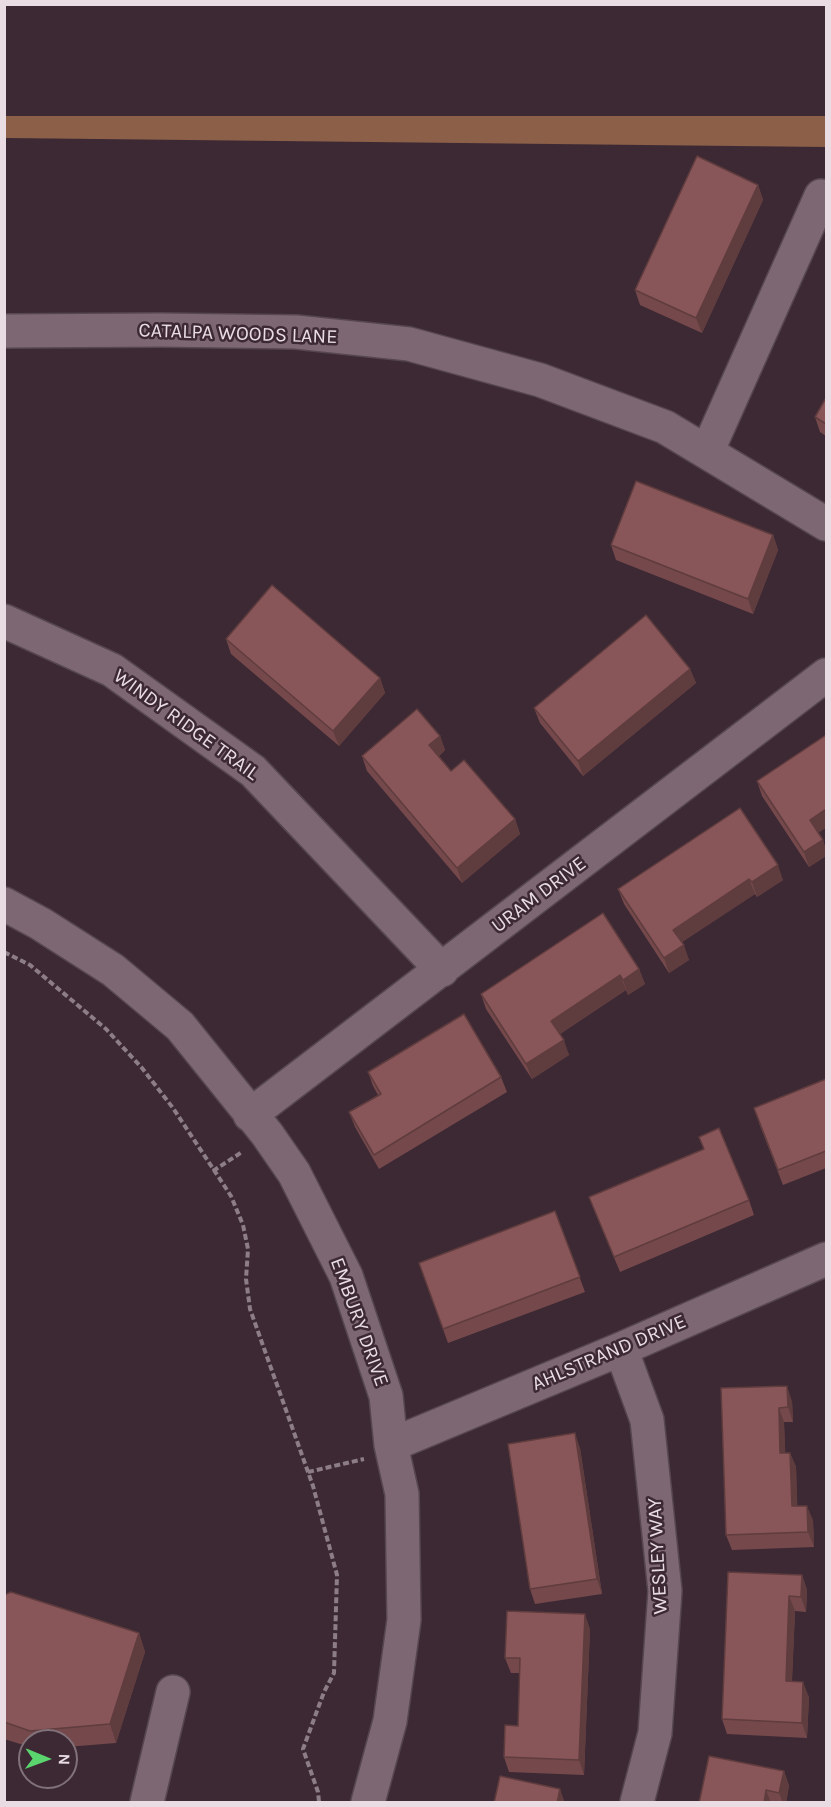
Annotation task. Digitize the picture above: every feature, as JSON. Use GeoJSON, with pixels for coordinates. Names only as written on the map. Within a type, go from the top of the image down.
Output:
{"type":"FeatureCollection","features":[{"type":"Feature","properties":{"kind":"street"},"geometry":{"type":"LineString","coordinates":[[706,452],[821,196]]}},
{"type":"Feature","properties":{"kind":"street","name":"CATALPA WOODS LANE"},"geometry":{"type":"LineString","coordinates":[[4,331],[296,332],[409,344],[540,380],[665,427],[826,524]]}},
{"type":"Feature","properties":{"kind":"street","name":"WINDY RIDGE TRAIL"},"geometry":{"type":"LineString","coordinates":[[4,621],[112,670],[253,771],[442,970]]}},
{"type":"Feature","properties":{"kind":"street","name":"URAM DRIVE"},"geometry":{"type":"LineString","coordinates":[[250,1115],[826,675]]}},
{"type":"Feature","properties":{"kind":"street","name":"EMBURY DRIVE"},"geometry":{"type":"LineString","coordinates":[[4,904],[41,924],[113,970],[180,1026],[267,1134],[294,1173],[346,1276],[386,1396],[391,1445],[402,1494],[404,1620],[390,1721],[368,1803]]}},
{"type":"Feature","properties":{"kind":"street","name":"AHLSTRAND DRIVE"},"geometry":{"type":"LineString","coordinates":[[391,1445],[826,1260]]}},
{"type":"Feature","properties":{"kind":"street","name":"WESLEY WAY"},"geometry":{"type":"LineString","coordinates":[[621,1349],[648,1420],[665,1591],[655,1733],[637,1803]]}},
{"type":"Feature","properties":{"kind":"street"},"geometry":{"type":"LineString","coordinates":[[147,1803],[173,1692]]}},
{"type":"Feature","properties":{"kind":"path"},"geometry":{"type":"LineString","coordinates":[[4,952],[30,965],[106,1029],[128,1052],[173,1108],[231,1196],[243,1225],[248,1249],[246,1279],[250,1309],[308,1472],[337,1575],[334,1673],[324,1692],[303,1749],[318,1792],[319,1803]]}},
{"type":"Feature","properties":{"kind":"path"},"geometry":{"type":"LineString","coordinates":[[308,1472],[371,1458],[391,1445]]}},
{"type":"Feature","properties":{"kind":"shaded area"},"geometry":{"type":"Polygon","coordinates":[[[5,116],[826,116],[826,147],[5,138],[5,116]]]}},
{"type":"Feature","properties":{"kind":"building"},"geometry":{"type":"Polygon","coordinates":[[[697,156],[758,185],[696,318],[635,290],[697,156]]]}},
{"type":"Feature","properties":{"kind":"building"},"geometry":{"type":"Polygon","coordinates":[[[826,398],[826,424],[815,417],[826,398]]]}},
{"type":"Feature","properties":{"kind":"building"},"geometry":{"type":"Polygon","coordinates":[[[636,481],[773,535],[748,599],[611,545],[636,481]]]}},
{"type":"Feature","properties":{"kind":"building"},"geometry":{"type":"Polygon","coordinates":[[[272,585],[380,678],[333,731],[226,639],[272,585]]]}},
{"type":"Feature","properties":{"kind":"building"},"geometry":{"type":"Polygon","coordinates":[[[646,615],[690,669],[578,761],[534,708],[646,615]]]}},
{"type":"Feature","properties":{"kind":"building"},"geometry":{"type":"Polygon","coordinates":[[[417,709],[440,736],[429,745],[451,771],[464,760],[515,819],[457,868],[362,756],[417,709]]]}},
{"type":"Feature","properties":{"kind":"building"},"geometry":{"type":"Polygon","coordinates":[[[826,735],[826,809],[810,820],[823,840],[804,852],[757,781],[826,735]]]}},
{"type":"Feature","properties":{"kind":"building"},"geometry":{"type":"Polygon","coordinates":[[[740,808],[778,865],[752,882],[749,879],[673,930],[684,945],[664,958],[618,889],[740,808]]]}},
{"type":"Feature","properties":{"kind":"building"},"geometry":{"type":"Polygon","coordinates":[[[603,913],[639,969],[623,980],[620,975],[551,1021],[564,1040],[526,1064],[481,994],[603,913]]]}},
{"type":"Feature","properties":{"kind":"building"},"geometry":{"type":"Polygon","coordinates":[[[464,1014],[501,1077],[374,1155],[349,1112],[381,1094],[368,1072],[464,1014]]]}},
{"type":"Feature","properties":{"kind":"building"},"geometry":{"type":"Polygon","coordinates":[[[826,1079],[826,1151],[778,1170],[754,1108],[826,1079]]]}},
{"type":"Feature","properties":{"kind":"building"},"geometry":{"type":"Polygon","coordinates":[[[719,1128],[749,1200],[614,1257],[589,1197],[704,1149],[699,1137],[719,1128]]]}},
{"type":"Feature","properties":{"kind":"building"},"geometry":{"type":"Polygon","coordinates":[[[555,1211],[580,1277],[443,1329],[419,1263],[555,1211]]]}},
{"type":"Feature","properties":{"kind":"building"},"geometry":{"type":"Polygon","coordinates":[[[787,1386],[788,1407],[779,1408],[780,1453],[790,1453],[792,1506],[807,1506],[808,1532],[726,1535],[721,1388],[787,1386]]]}},
{"type":"Feature","properties":{"kind":"building"},"geometry":{"type":"Polygon","coordinates":[[[575,1433],[597,1579],[530,1589],[508,1444],[575,1433]]]}},
{"type":"Feature","properties":{"kind":"building"},"geometry":{"type":"Polygon","coordinates":[[[728,1572],[802,1575],[801,1597],[789,1596],[786,1681],[803,1682],[802,1723],[722,1719],[728,1572]]]}},
{"type":"Feature","properties":{"kind":"building"},"geometry":{"type":"Polygon","coordinates":[[[11,1592],[139,1633],[110,1724],[24,1729],[4,1722],[4,1595],[11,1592]]]}},
{"type":"Feature","properties":{"kind":"building"},"geometry":{"type":"Polygon","coordinates":[[[507,1611],[585,1614],[579,1760],[504,1757],[505,1725],[518,1726],[520,1658],[505,1658],[507,1611]]]}},
{"type":"Feature","properties":{"kind":"building"},"geometry":{"type":"Polygon","coordinates":[[[709,1756],[784,1771],[779,1793],[766,1790],[764,1803],[699,1803],[709,1756]]]}},
{"type":"Feature","properties":{"kind":"building"},"geometry":{"type":"Polygon","coordinates":[[[500,1776],[560,1789],[557,1803],[494,1803],[500,1776]]]}}]}
